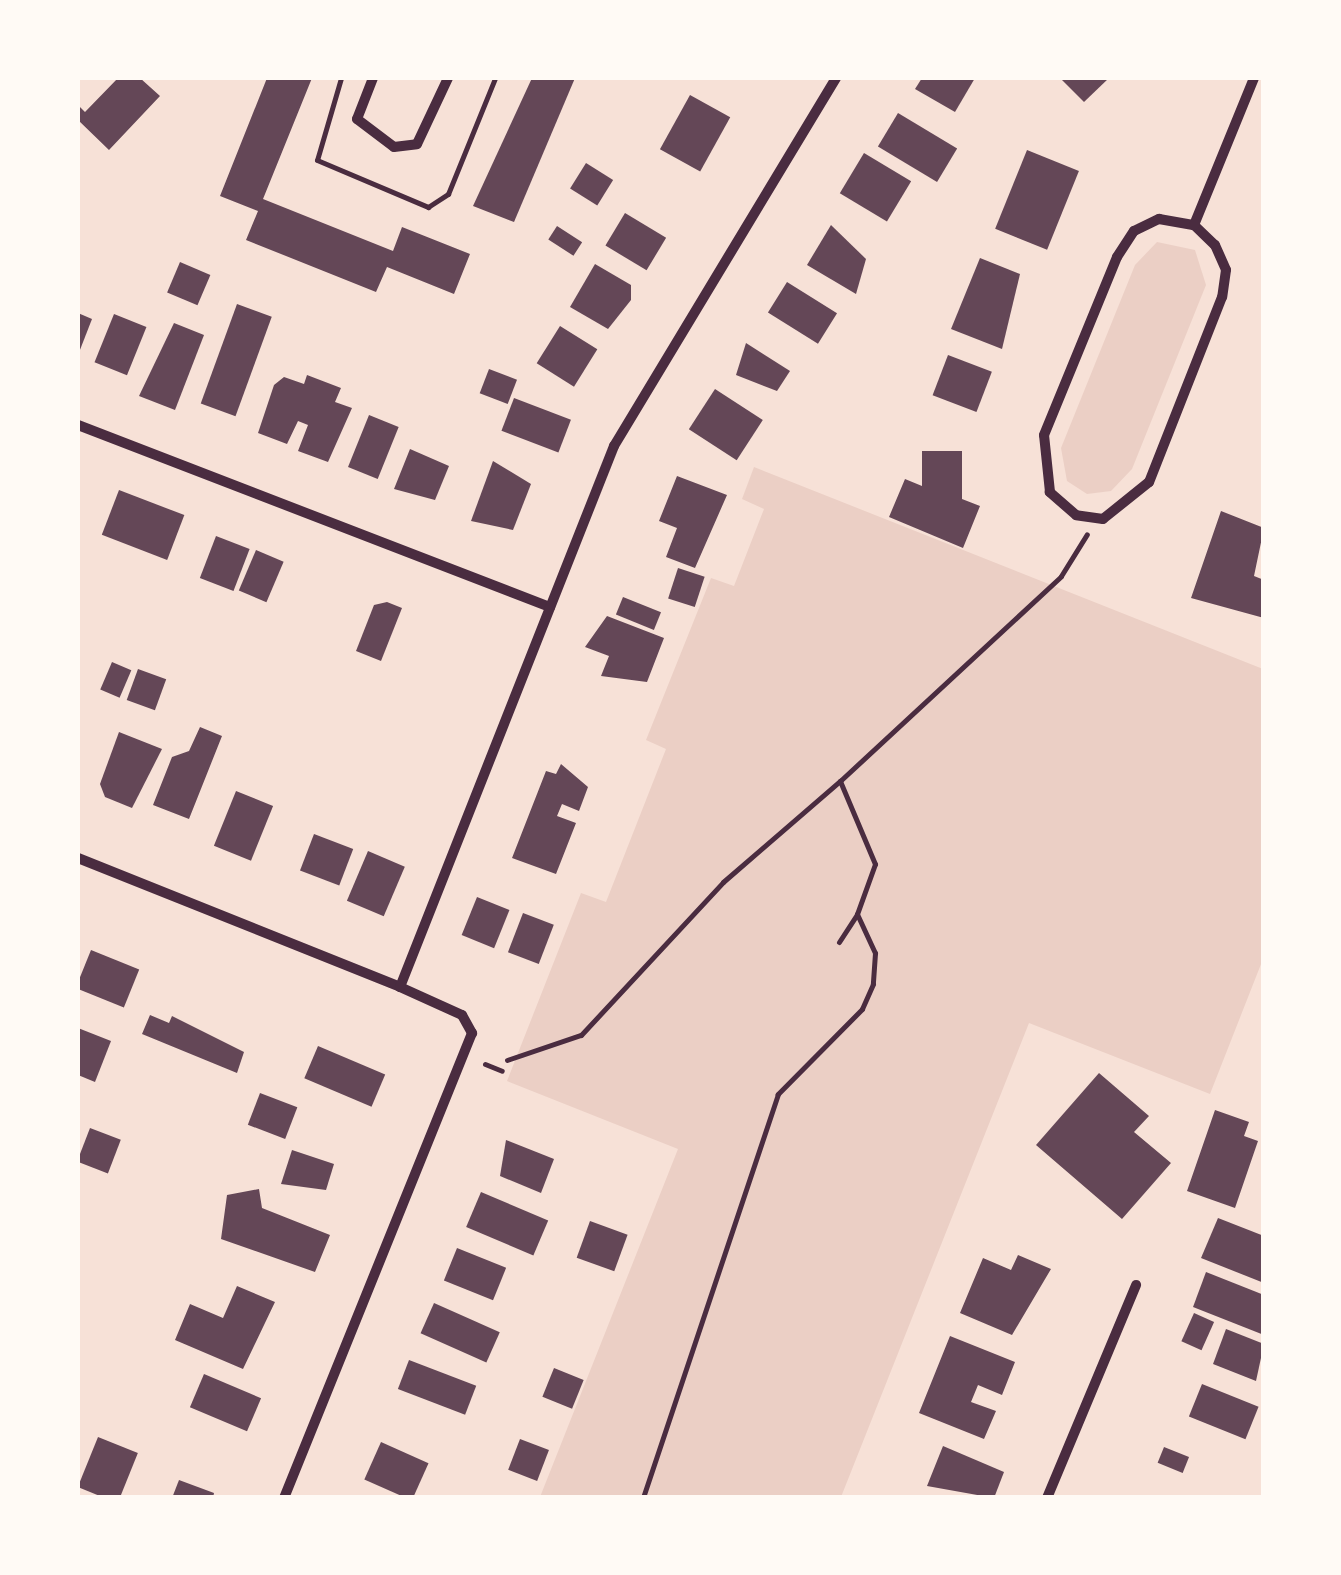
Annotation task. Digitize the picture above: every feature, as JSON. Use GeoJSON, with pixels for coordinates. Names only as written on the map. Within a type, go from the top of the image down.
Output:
{"type":"FeatureCollection","features":[{"type":"Feature","properties":{"kind":"street"},"geometry":{"type":"LineString","coordinates":[[373,78],[358,119],[394,147],[417,144],[448,78]]}},
{"type":"Feature","properties":{"kind":"street"},"geometry":{"type":"LineString","coordinates":[[400,987],[550,607],[644,390],[836,78]]}},
{"type":"Feature","properties":{"kind":"street"},"geometry":{"type":"LineString","coordinates":[[1194,226],[1254,78]]}},
{"type":"Feature","properties":{"kind":"street"},"geometry":{"type":"LineString","coordinates":[[1159,219],[1194,226],[1226,270],[1222,297],[1149,482],[1128,506],[1089,517],[1050,492],[1044,436],[1134,231],[1159,219]]}},
{"type":"Feature","properties":{"kind":"street"},"geometry":{"type":"LineString","coordinates":[[78,425],[550,607]]}},
{"type":"Feature","properties":{"kind":"street"},"geometry":{"type":"LineString","coordinates":[[78,858],[400,987],[462,1015],[472,1033],[284,1498]]}},
{"type":"Feature","properties":{"kind":"street"},"geometry":{"type":"LineString","coordinates":[[1046,1498],[1136,1285]]}},
{"type":"Feature","properties":{"kind":"path"},"geometry":{"type":"LineString","coordinates":[[507,1060],[581,1036],[723,882],[840,781],[1061,576],[1089,517]]}},
{"type":"Feature","properties":{"kind":"path"},"geometry":{"type":"LineString","coordinates":[[839,942],[858,914],[875,864],[840,781]]}},
{"type":"Feature","properties":{"kind":"path"},"geometry":{"type":"LineString","coordinates":[[643,1498],[778,1094],[862,1009],[873,984],[876,953],[858,914]]}},
{"type":"Feature","properties":{"kind":"path"},"geometry":{"type":"LineString","coordinates":[[485,1064],[502,1071]]}},
{"type":"Feature","properties":{"kind":"shaded area"},"geometry":{"type":"Polygon","coordinates":[[[1157,242],[1195,250],[1206,285],[1132,469],[1111,491],[1087,494],[1067,481],[1061,448],[1135,265],[1157,242]]]}},
{"type":"Feature","properties":{"kind":"shaded area"},"geometry":{"type":"Polygon","coordinates":[[[754,467],[1263,669],[1263,959],[1210,1094],[1029,1023],[841,1497],[540,1497],[678,1149],[507,1081],[581,893],[606,902],[666,749],[646,740],[711,578],[734,586],[764,509],[742,499],[754,467]]]}},
{"type":"Feature","properties":{"kind":"building"},"geometry":{"type":"Polygon","coordinates":[[[118,78],[140,78],[160,96],[109,150],[78,120],[78,105],[85,112],[118,78]]]}},
{"type":"Feature","properties":{"kind":"building"},"geometry":{"type":"Polygon","coordinates":[[[267,78],[312,78],[263,199],[393,251],[402,227],[470,254],[454,294],[387,267],[376,292],[246,240],[258,211],[220,196],[267,78]]]}},
{"type":"Feature","properties":{"kind":"building"},"geometry":{"type":"Polygon","coordinates":[[[532,78],[575,78],[514,222],[473,206],[532,78]]]}},
{"type":"Feature","properties":{"kind":"building"},"geometry":{"type":"Polygon","coordinates":[[[922,78],[975,78],[955,112],[915,89],[922,78]]]}},
{"type":"Feature","properties":{"kind":"building"},"geometry":{"type":"Polygon","coordinates":[[[1060,78],[1109,78],[1084,102],[1060,78]]]}},
{"type":"Feature","properties":{"kind":"building"},"geometry":{"type":"Polygon","coordinates":[[[690,95],[730,117],[700,172],[660,149],[690,95]]]}},
{"type":"Feature","properties":{"kind":"building"},"geometry":{"type":"Polygon","coordinates":[[[898,113],[957,149],[937,182],[878,146],[898,113]]]}},
{"type":"Feature","properties":{"kind":"building"},"geometry":{"type":"Polygon","coordinates":[[[1027,150],[1079,171],[1047,250],[995,229],[1027,150]]]}},
{"type":"Feature","properties":{"kind":"building"},"geometry":{"type":"Polygon","coordinates":[[[864,153],[911,181],[887,222],[840,193],[864,153]]]}},
{"type":"Feature","properties":{"kind":"building"},"geometry":{"type":"Polygon","coordinates":[[[586,163],[613,180],[597,205],[570,188],[586,163]]]}},
{"type":"Feature","properties":{"kind":"building"},"geometry":{"type":"Polygon","coordinates":[[[625,213],[666,238],[647,270],[605,246],[625,213]]]}},
{"type":"Feature","properties":{"kind":"building"},"geometry":{"type":"Polygon","coordinates":[[[831,225],[866,259],[856,294],[807,265],[831,225]]]}},
{"type":"Feature","properties":{"kind":"building"},"geometry":{"type":"Polygon","coordinates":[[[557,226],[582,242],[573,256],[548,239],[557,226]]]}},
{"type":"Feature","properties":{"kind":"building"},"geometry":{"type":"Polygon","coordinates":[[[980,258],[1020,274],[1002,349],[951,329],[980,258]]]}},
{"type":"Feature","properties":{"kind":"building"},"geometry":{"type":"Polygon","coordinates":[[[180,262],[210,275],[197,305],[167,292],[180,262]]]}},
{"type":"Feature","properties":{"kind":"building"},"geometry":{"type":"Polygon","coordinates":[[[595,264],[631,285],[631,300],[608,329],[570,307],[595,264]]]}},
{"type":"Feature","properties":{"kind":"building"},"geometry":{"type":"Polygon","coordinates":[[[787,282],[837,313],[818,344],[768,313],[787,282]]]}},
{"type":"Feature","properties":{"kind":"building"},"geometry":{"type":"Polygon","coordinates":[[[237,304],[272,317],[236,416],[201,404],[237,304]]]}},
{"type":"Feature","properties":{"kind":"building"},"geometry":{"type":"Polygon","coordinates":[[[78,313],[92,319],[78,355],[78,313]]]}},
{"type":"Feature","properties":{"kind":"building"},"geometry":{"type":"Polygon","coordinates":[[[114,314],[146,327],[127,375],[95,362],[114,314]]]}},
{"type":"Feature","properties":{"kind":"building"},"geometry":{"type":"Polygon","coordinates":[[[174,323],[204,335],[175,410],[139,396],[174,323]]]}},
{"type":"Feature","properties":{"kind":"building"},"geometry":{"type":"Polygon","coordinates":[[[560,326],[597,349],[574,387],[537,363],[560,326]]]}},
{"type":"Feature","properties":{"kind":"building"},"geometry":{"type":"Polygon","coordinates":[[[746,343],[790,371],[777,391],[736,375],[746,343]]]}},
{"type":"Feature","properties":{"kind":"building"},"geometry":{"type":"Polygon","coordinates":[[[948,355],[992,372],[976,412],[933,395],[948,355]]]}},
{"type":"Feature","properties":{"kind":"building"},"geometry":{"type":"Polygon","coordinates":[[[489,369],[517,380],[508,404],[480,393],[489,369]]]}},
{"type":"Feature","properties":{"kind":"building"},"geometry":{"type":"Polygon","coordinates":[[[307,375],[341,388],[335,402],[352,408],[328,462],[298,451],[308,425],[298,421],[287,444],[258,433],[274,385],[284,377],[304,384],[307,375]]]}},
{"type":"Feature","properties":{"kind":"building"},"geometry":{"type":"Polygon","coordinates":[[[715,389],[763,420],[737,460],[689,429],[715,389]]]}},
{"type":"Feature","properties":{"kind":"building"},"geometry":{"type":"Polygon","coordinates":[[[514,398],[571,420],[558,453],[501,431],[514,398]]]}},
{"type":"Feature","properties":{"kind":"building"},"geometry":{"type":"Polygon","coordinates":[[[369,415],[399,427],[378,479],[348,467],[369,415]]]}},
{"type":"Feature","properties":{"kind":"building"},"geometry":{"type":"Polygon","coordinates":[[[410,449],[449,466],[435,500],[394,489],[410,449]]]}},
{"type":"Feature","properties":{"kind":"building"},"geometry":{"type":"Polygon","coordinates":[[[922,451],[962,451],[962,499],[980,506],[963,548],[889,517],[905,479],[922,486],[922,451]]]}},
{"type":"Feature","properties":{"kind":"building"},"geometry":{"type":"Polygon","coordinates":[[[493,461],[531,484],[513,530],[471,521],[493,461]]]}},
{"type":"Feature","properties":{"kind":"building"},"geometry":{"type":"Polygon","coordinates":[[[677,476],[727,495],[695,568],[666,557],[677,528],[659,521],[677,476]]]}},
{"type":"Feature","properties":{"kind":"building"},"geometry":{"type":"Polygon","coordinates":[[[119,490],[184,515],[167,560],[102,535],[119,490]]]}},
{"type":"Feature","properties":{"kind":"building"},"geometry":{"type":"Polygon","coordinates":[[[1221,511],[1264,528],[1254,576],[1264,580],[1264,618],[1191,598],[1221,511]]]}},
{"type":"Feature","properties":{"kind":"building"},"geometry":{"type":"Polygon","coordinates":[[[216,536],[250,549],[233,591],[200,578],[216,536]]]}},
{"type":"Feature","properties":{"kind":"building"},"geometry":{"type":"Polygon","coordinates":[[[256,550],[284,562],[266,602],[239,591],[256,550]]]}},
{"type":"Feature","properties":{"kind":"building"},"geometry":{"type":"Polygon","coordinates":[[[678,568],[705,577],[695,607],[668,598],[678,568]]]}},
{"type":"Feature","properties":{"kind":"building"},"geometry":{"type":"Polygon","coordinates":[[[623,597],[661,612],[654,630],[616,615],[623,597]]]}},
{"type":"Feature","properties":{"kind":"building"},"geometry":{"type":"Polygon","coordinates":[[[387,602],[402,608],[381,661],[356,651],[374,605],[387,602]]]}},
{"type":"Feature","properties":{"kind":"building"},"geometry":{"type":"Polygon","coordinates":[[[607,616],[664,638],[647,682],[601,676],[609,656],[585,647],[607,616]]]}},
{"type":"Feature","properties":{"kind":"building"},"geometry":{"type":"Polygon","coordinates":[[[112,662],[131,670],[120,698],[100,690],[112,662]]]}},
{"type":"Feature","properties":{"kind":"building"},"geometry":{"type":"Polygon","coordinates":[[[138,669],[166,679],[155,710],[127,700],[138,669]]]}},
{"type":"Feature","properties":{"kind":"building"},"geometry":{"type":"Polygon","coordinates":[[[200,727],[222,736],[189,819],[153,805],[172,757],[189,751],[200,727]]]}},
{"type":"Feature","properties":{"kind":"building"},"geometry":{"type":"Polygon","coordinates":[[[119,732],[162,749],[132,808],[105,797],[100,784],[119,732]]]}},
{"type":"Feature","properties":{"kind":"building"},"geometry":{"type":"Polygon","coordinates":[[[561,764],[588,787],[579,811],[562,804],[557,816],[576,823],[556,874],[512,858],[546,771],[556,774],[561,764]]]}},
{"type":"Feature","properties":{"kind":"building"},"geometry":{"type":"Polygon","coordinates":[[[236,791],[273,806],[251,861],[214,846],[236,791]]]}},
{"type":"Feature","properties":{"kind":"building"},"geometry":{"type":"Polygon","coordinates":[[[314,834],[353,849],[339,885],[300,870],[314,834]]]}},
{"type":"Feature","properties":{"kind":"building"},"geometry":{"type":"Polygon","coordinates":[[[368,851],[405,867],[384,916],[347,901],[368,851]]]}},
{"type":"Feature","properties":{"kind":"building"},"geometry":{"type":"Polygon","coordinates":[[[477,897],[509,910],[494,948],[462,935],[477,897]]]}},
{"type":"Feature","properties":{"kind":"building"},"geometry":{"type":"Polygon","coordinates":[[[523,913],[554,925],[539,964],[508,952],[523,913]]]}},
{"type":"Feature","properties":{"kind":"building"},"geometry":{"type":"Polygon","coordinates":[[[91,950],[139,969],[124,1007],[78,989],[91,950]]]}},
{"type":"Feature","properties":{"kind":"building"},"geometry":{"type":"Polygon","coordinates":[[[150,1015],[169,1023],[172,1016],[244,1052],[237,1073],[142,1034],[150,1015]]]}},
{"type":"Feature","properties":{"kind":"building"},"geometry":{"type":"Polygon","coordinates":[[[78,1028],[111,1041],[95,1082],[78,1075],[78,1028]]]}},
{"type":"Feature","properties":{"kind":"building"},"geometry":{"type":"Polygon","coordinates":[[[318,1046],[385,1075],[372,1107],[304,1078],[318,1046]]]}},
{"type":"Feature","properties":{"kind":"building"},"geometry":{"type":"Polygon","coordinates":[[[1099,1073],[1149,1116],[1134,1132],[1171,1163],[1122,1219],[1036,1145],[1099,1073]]]}},
{"type":"Feature","properties":{"kind":"building"},"geometry":{"type":"Polygon","coordinates":[[[260,1093],[297,1107],[285,1139],[248,1125],[260,1093]]]}},
{"type":"Feature","properties":{"kind":"building"},"geometry":{"type":"Polygon","coordinates":[[[1215,1110],[1249,1122],[1244,1136],[1258,1141],[1235,1208],[1187,1191],[1215,1110]]]}},
{"type":"Feature","properties":{"kind":"building"},"geometry":{"type":"Polygon","coordinates":[[[90,1128],[121,1140],[108,1173],[78,1162],[90,1128]]]}},
{"type":"Feature","properties":{"kind":"building"},"geometry":{"type":"Polygon","coordinates":[[[506,1140],[554,1159],[541,1193],[500,1176],[506,1140]]]}},
{"type":"Feature","properties":{"kind":"building"},"geometry":{"type":"Polygon","coordinates":[[[292,1150],[334,1164],[326,1190],[281,1184],[292,1150]]]}},
{"type":"Feature","properties":{"kind":"building"},"geometry":{"type":"Polygon","coordinates":[[[259,1189],[262,1208],[330,1235],[315,1272],[221,1239],[227,1195],[259,1189]]]}},
{"type":"Feature","properties":{"kind":"building"},"geometry":{"type":"Polygon","coordinates":[[[481,1192],[548,1221],[533,1256],[466,1227],[481,1192]]]}},
{"type":"Feature","properties":{"kind":"building"},"geometry":{"type":"Polygon","coordinates":[[[1218,1218],[1264,1236],[1264,1283],[1201,1258],[1218,1218]]]}},
{"type":"Feature","properties":{"kind":"building"},"geometry":{"type":"Polygon","coordinates":[[[590,1221],[628,1235],[614,1271],[577,1258],[590,1221]]]}},
{"type":"Feature","properties":{"kind":"building"},"geometry":{"type":"Polygon","coordinates":[[[457,1248],[506,1268],[493,1300],[444,1280],[457,1248]]]}},
{"type":"Feature","properties":{"kind":"building"},"geometry":{"type":"Polygon","coordinates":[[[1018,1255],[1051,1269],[1012,1335],[960,1313],[983,1258],[1011,1270],[1018,1255]]]}},
{"type":"Feature","properties":{"kind":"building"},"geometry":{"type":"Polygon","coordinates":[[[1206,1272],[1264,1295],[1264,1335],[1193,1307],[1206,1272]]]}},
{"type":"Feature","properties":{"kind":"building"},"geometry":{"type":"Polygon","coordinates":[[[237,1286],[275,1302],[243,1369],[175,1340],[190,1304],[223,1318],[237,1286]]]}},
{"type":"Feature","properties":{"kind":"building"},"geometry":{"type":"Polygon","coordinates":[[[434,1303],[500,1332],[486,1362],[421,1333],[434,1303]]]}},
{"type":"Feature","properties":{"kind":"building"},"geometry":{"type":"Polygon","coordinates":[[[1194,1313],[1214,1322],[1201,1350],[1181,1341],[1194,1313]]]}},
{"type":"Feature","properties":{"kind":"building"},"geometry":{"type":"Polygon","coordinates":[[[1226,1329],[1264,1344],[1256,1381],[1213,1364],[1226,1329]]]}},
{"type":"Feature","properties":{"kind":"building"},"geometry":{"type":"Polygon","coordinates":[[[950,1336],[1015,1362],[1002,1395],[978,1385],[971,1402],[996,1411],[984,1439],[919,1413],[950,1336]]]}},
{"type":"Feature","properties":{"kind":"building"},"geometry":{"type":"Polygon","coordinates":[[[409,1360],[476,1386],[465,1415],[398,1389],[409,1360]]]}},
{"type":"Feature","properties":{"kind":"building"},"geometry":{"type":"Polygon","coordinates":[[[554,1368],[584,1380],[572,1409],[542,1397],[554,1368]]]}},
{"type":"Feature","properties":{"kind":"building"},"geometry":{"type":"Polygon","coordinates":[[[204,1374],[261,1398],[247,1431],[190,1407],[204,1374]]]}},
{"type":"Feature","properties":{"kind":"building"},"geometry":{"type":"Polygon","coordinates":[[[1202,1384],[1259,1407],[1245,1439],[1189,1416],[1202,1384]]]}},
{"type":"Feature","properties":{"kind":"building"},"geometry":{"type":"Polygon","coordinates":[[[98,1437],[138,1453],[120,1498],[105,1498],[78,1487],[98,1437]]]}},
{"type":"Feature","properties":{"kind":"building"},"geometry":{"type":"Polygon","coordinates":[[[520,1439],[549,1450],[537,1481],[508,1470],[520,1439]]]}},
{"type":"Feature","properties":{"kind":"building"},"geometry":{"type":"Polygon","coordinates":[[[381,1442],[429,1463],[413,1498],[364,1479],[381,1442]]]}},
{"type":"Feature","properties":{"kind":"building"},"geometry":{"type":"Polygon","coordinates":[[[943,1446],[1004,1472],[994,1498],[927,1486],[943,1446]]]}},
{"type":"Feature","properties":{"kind":"building"},"geometry":{"type":"Polygon","coordinates":[[[1164,1447],[1189,1457],[1183,1473],[1158,1463],[1164,1447]]]}},
{"type":"Feature","properties":{"kind":"building"},"geometry":{"type":"Polygon","coordinates":[[[179,1480],[214,1493],[213,1498],[172,1498],[179,1480]]]}}]}
